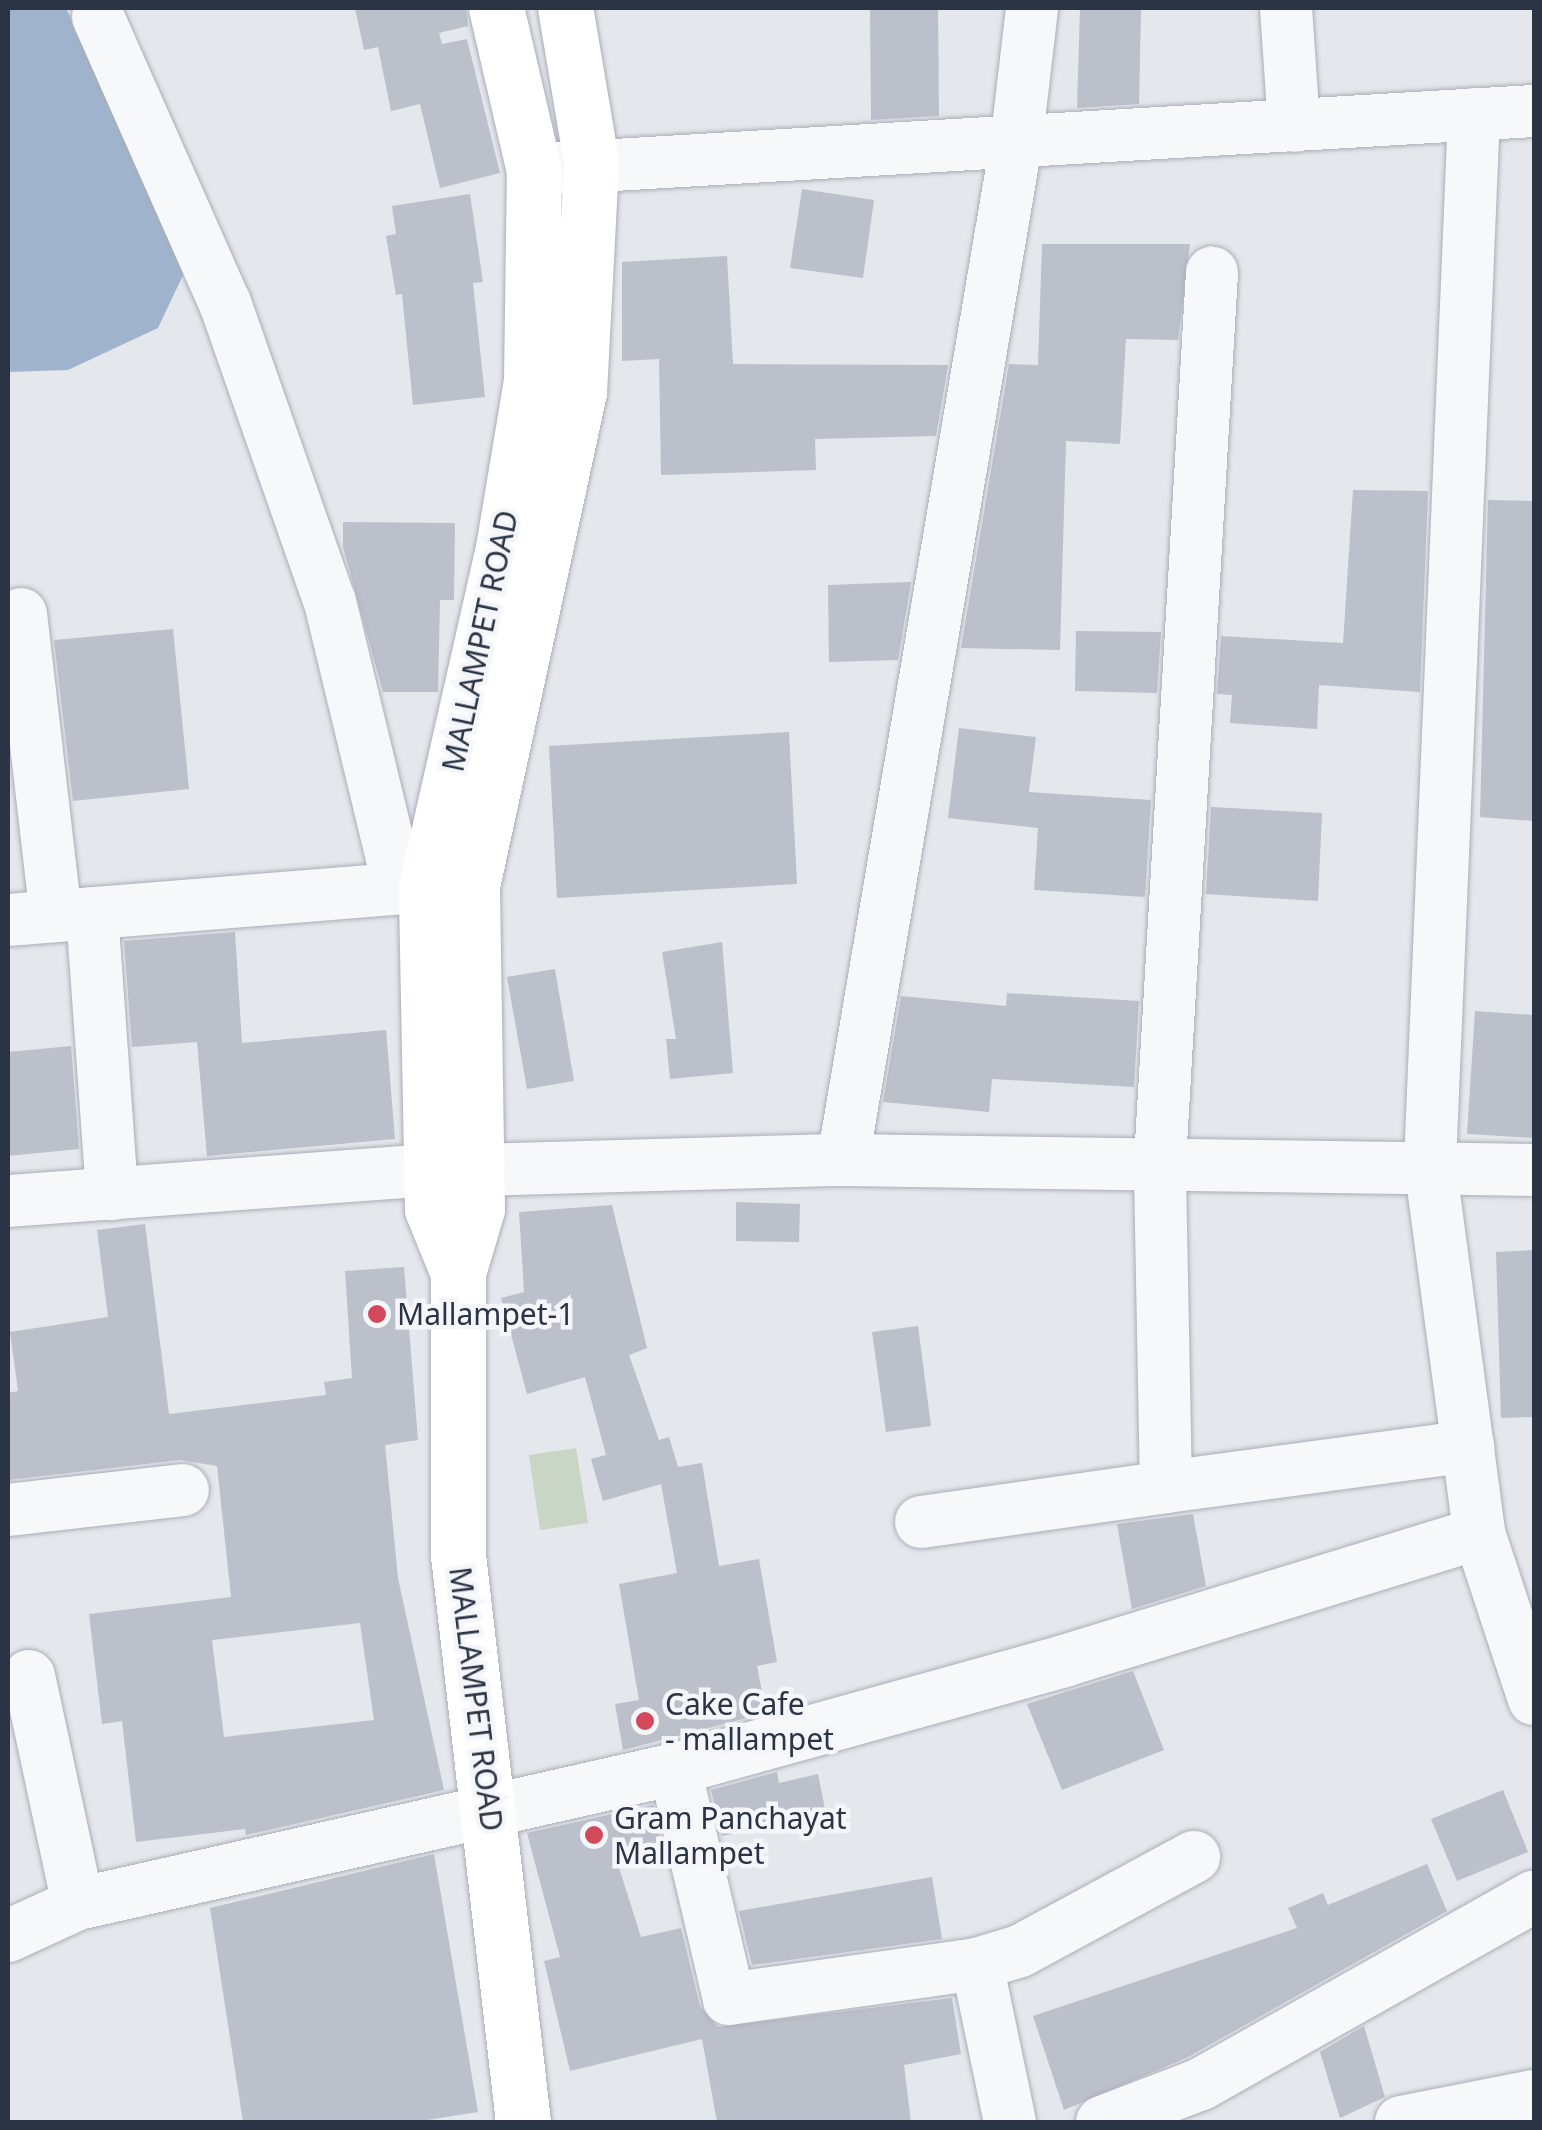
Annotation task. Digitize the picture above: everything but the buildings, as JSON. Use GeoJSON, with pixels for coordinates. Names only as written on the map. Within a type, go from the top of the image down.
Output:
{"type":"FeatureCollection","features":[{"type":"Feature","properties":{"kind":"main road","name":"MALLAMPET ROAD"},"geometry":{"type":"LineString","coordinates":[[496,8],[534,171],[531,380],[503,548],[432,887],[454,1170],[432,1209],[458,1273],[458,1555],[492,1814],[522,2122]]}},
{"type":"Feature","properties":{"kind":"main road","name":"MALLAMPET ROAD"},"geometry":{"type":"LineString","coordinates":[[432,887],[579,392],[591,161],[564,8]]}},
{"type":"Feature","properties":{"kind":"street"},"geometry":{"type":"LineString","coordinates":[[843,1160],[1016,145],[1032,8]]}},
{"type":"Feature","properties":{"kind":"street"},"geometry":{"type":"LineString","coordinates":[[1286,8],[1294,126]]}},
{"type":"Feature","properties":{"kind":"street"},"geometry":{"type":"LineString","coordinates":[[52,916],[432,887],[225,303],[98,16]]}},
{"type":"Feature","properties":{"kind":"street"},"geometry":{"type":"LineString","coordinates":[[534,171],[591,161],[1016,145],[1534,112]]}},
{"type":"Feature","properties":{"kind":"street"},"geometry":{"type":"LineString","coordinates":[[1474,114],[1430,1164],[1478,1532],[1534,1699]]}},
{"type":"Feature","properties":{"kind":"street"},"geometry":{"type":"LineString","coordinates":[[1166,1487],[1160,1161],[1212,274]]}},
{"type":"Feature","properties":{"kind":"street"},"geometry":{"type":"LineString","coordinates":[[21,614],[52,916],[112,1194]]}},
{"type":"Feature","properties":{"kind":"street"},"geometry":{"type":"LineString","coordinates":[[8,1201],[454,1170],[843,1160],[1430,1164],[1534,1170]]}},
{"type":"Feature","properties":{"kind":"street"},"geometry":{"type":"LineString","coordinates":[[921,1522],[1468,1446]]}},
{"type":"Feature","properties":{"kind":"street"},"geometry":{"type":"LineString","coordinates":[[8,1510],[182,1490]]}},
{"type":"Feature","properties":{"kind":"street"},"geometry":{"type":"LineString","coordinates":[[8,1936],[78,1904],[492,1814],[675,1769],[1064,1661],[1478,1532]]}},
{"type":"Feature","properties":{"kind":"street"},"geometry":{"type":"LineString","coordinates":[[29,1676],[78,1904]]}},
{"type":"Feature","properties":{"kind":"street"},"geometry":{"type":"LineString","coordinates":[[675,1769],[729,2000],[978,1964],[1020,1951],[1194,1857]]}},
{"type":"Feature","properties":{"kind":"street"},"geometry":{"type":"LineString","coordinates":[[1114,2121],[1200,2084],[1534,1896]]}},
{"type":"Feature","properties":{"kind":"street"},"geometry":{"type":"LineString","coordinates":[[978,1964],[1010,2122]]}},
{"type":"Feature","properties":{"kind":"street"},"geometry":{"type":"LineString","coordinates":[[1401,2122],[1534,2096]]}},
{"type":"Feature","properties":{"kind":"green space"},"geometry":{"type":"Polygon","coordinates":[[[576,1448],[588,1523],[540,1530],[529,1455],[576,1448]]]}},
{"type":"Feature","properties":{"kind":"water"},"geometry":{"type":"Polygon","coordinates":[[[8,8],[66,8],[185,271],[158,328],[68,370],[8,372],[8,8]]]}},
{"type":"Feature","properties":{"kind":"place","name":"Mallampet-1"},"geometry":{"type":"Point","coordinates":[377,1314]}},
{"type":"Feature","properties":{"kind":"place","name":"Cake Cafe - mallampet"},"geometry":{"type":"Point","coordinates":[645,1721]}},
{"type":"Feature","properties":{"kind":"place","name":"Gram Panchayat Mallampet"},"geometry":{"type":"Point","coordinates":[594,1835]}}]}
